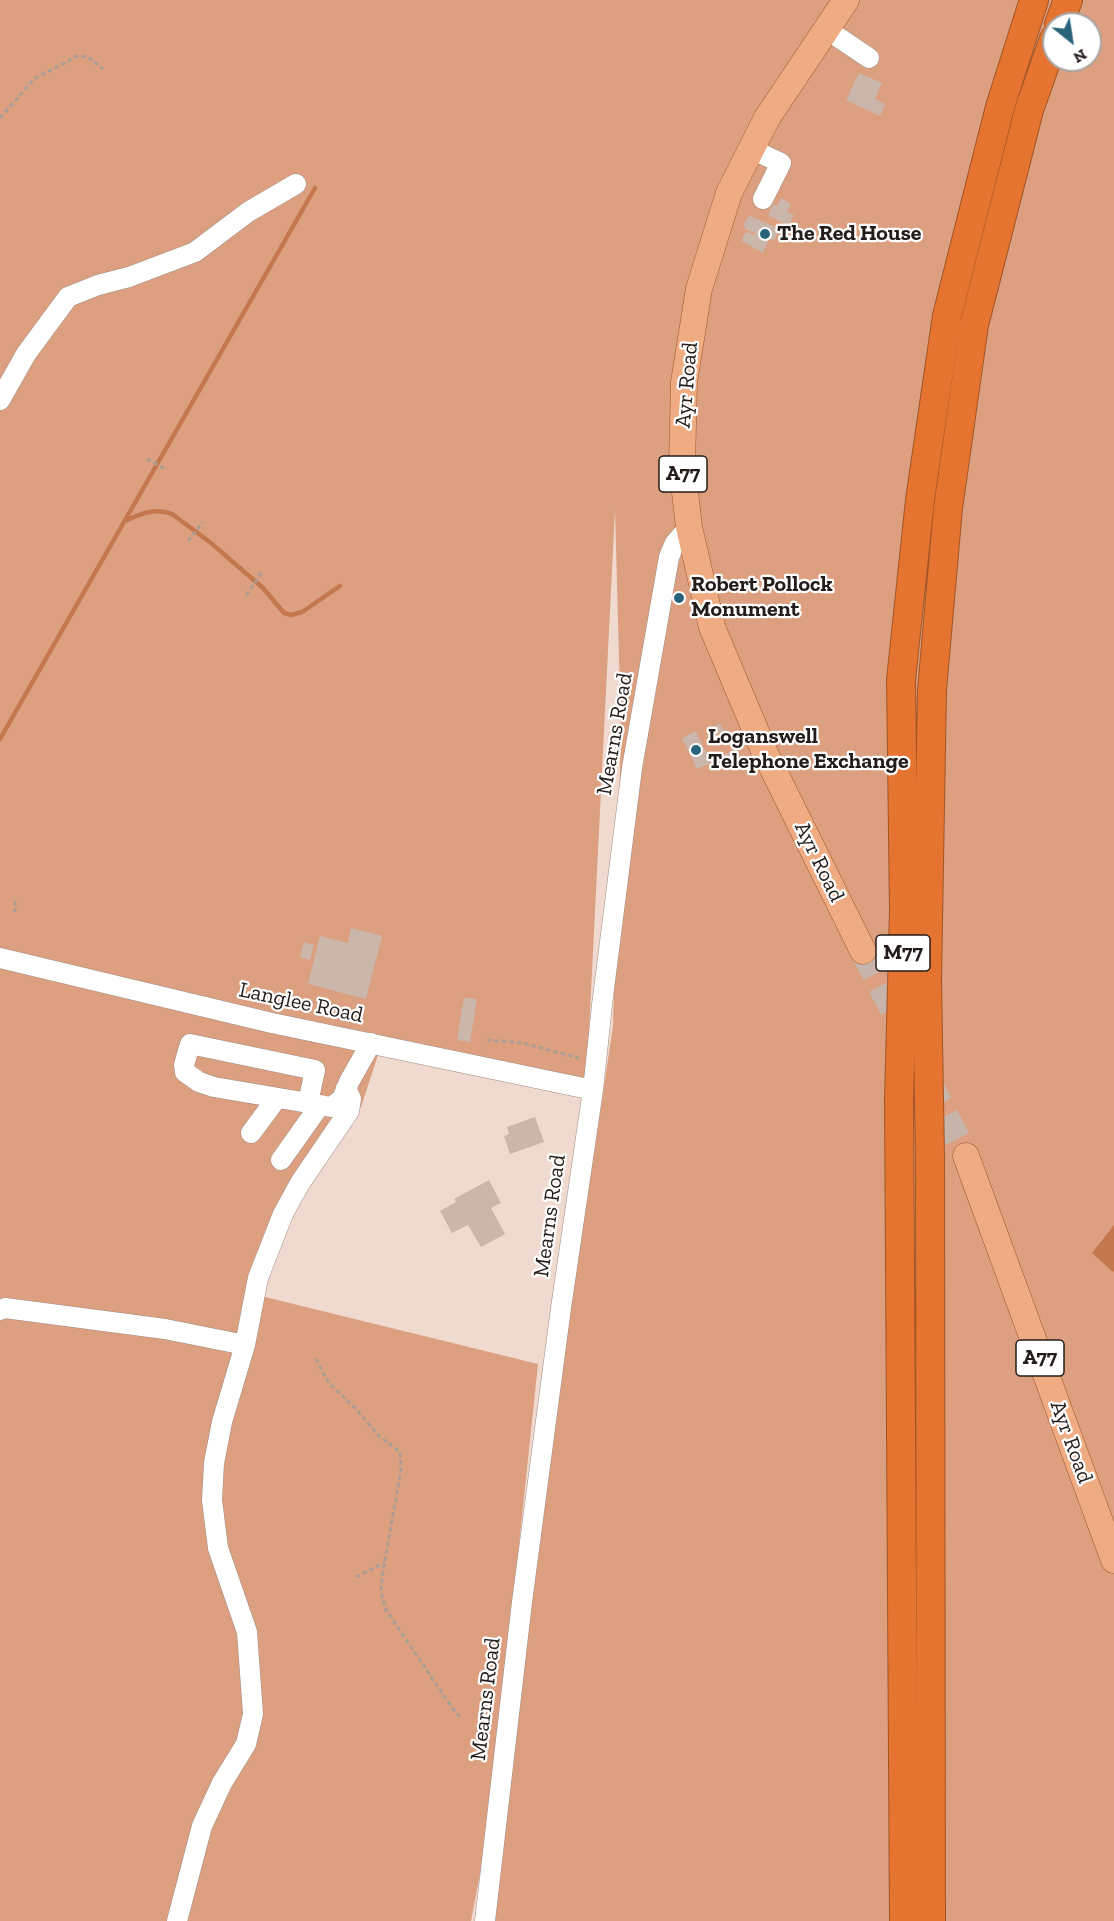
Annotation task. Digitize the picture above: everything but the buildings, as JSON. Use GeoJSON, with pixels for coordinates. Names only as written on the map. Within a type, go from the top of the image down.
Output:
{"type":"FeatureCollection","features":[{"type":"Feature","properties":{"kind":"highway","name":"M77"},"geometry":{"type":"LineString","coordinates":[[904,1921],[899,1101],[904,910],[901,680],[920,500],[947,316],[1000,107],[1034,0]]}},
{"type":"Feature","properties":{"kind":"highway","name":"M77"},"geometry":{"type":"LineString","coordinates":[[931,1921],[930,1158],[927,979],[932,690],[948,508],[974,325],[1029,110],[1042,72]]}},
{"type":"Feature","properties":{"kind":"main road","name":"Ayr Road"},"geometry":{"type":"LineString","coordinates":[[846,0],[767,118],[729,193],[697,300],[684,382],[682,466],[689,527],[712,627],[765,753],[863,951]]}},
{"type":"Feature","properties":{"kind":"main road","name":"Ayr Road"},"geometry":{"type":"LineString","coordinates":[[966,1156],[1114,1560]]}},
{"type":"Feature","properties":{"kind":"street"},"geometry":{"type":"LineString","coordinates":[[826,29],[869,58]]}},
{"type":"Feature","properties":{"kind":"street"},"geometry":{"type":"LineString","coordinates":[[751,149],[781,163],[763,199]]}},
{"type":"Feature","properties":{"kind":"street"},"geometry":{"type":"LineString","coordinates":[[0,400],[26,354],[68,297],[195,252],[248,212],[296,184]]}},
{"type":"Feature","properties":{"kind":"street","name":"Mearns Road"},"geometry":{"type":"LineString","coordinates":[[485,1921],[525,1578],[593,1090],[632,768],[669,557],[675,543],[689,527]]}},
{"type":"Feature","properties":{"kind":"street","name":"Langlee Road"},"geometry":{"type":"LineString","coordinates":[[0,958],[272,1023],[593,1090]]}},
{"type":"Feature","properties":{"kind":"street"},"geometry":{"type":"LineString","coordinates":[[281,1160],[314,1104],[315,1070],[190,1044],[184,1065],[185,1072],[229,1097],[278,1098],[314,1104],[331,1107],[342,1098],[370,1043]]}},
{"type":"Feature","properties":{"kind":"street"},"geometry":{"type":"LineString","coordinates":[[177,1921],[202,1826],[222,1784],[246,1744],[253,1714],[247,1632],[218,1548],[212,1500],[214,1464],[222,1422],[245,1345],[258,1278],[283,1214],[300,1184],[350,1111],[351,1099],[346,1089]]}},
{"type":"Feature","properties":{"kind":"street"},"geometry":{"type":"LineString","coordinates":[[251,1133],[278,1098]]}},
{"type":"Feature","properties":{"kind":"street"},"geometry":{"type":"LineString","coordinates":[[0,1310],[5,1308],[165,1329],[245,1345]]}},
{"type":"Feature","properties":{"kind":"path"},"geometry":{"type":"LineString","coordinates":[[0,118],[34,79],[79,55],[91,59],[103,69]]}},
{"type":"Feature","properties":{"kind":"path"},"geometry":{"type":"LineString","coordinates":[[147,459],[166,469]]}},
{"type":"Feature","properties":{"kind":"path"},"geometry":{"type":"LineString","coordinates":[[188,540],[202,523]]}},
{"type":"Feature","properties":{"kind":"path"},"geometry":{"type":"LineString","coordinates":[[246,595],[263,572]]}},
{"type":"Feature","properties":{"kind":"path"},"geometry":{"type":"LineString","coordinates":[[15,901],[15,912]]}},
{"type":"Feature","properties":{"kind":"path"},"geometry":{"type":"LineString","coordinates":[[487,1040],[522,1043],[596,1062]]}},
{"type":"Feature","properties":{"kind":"path"},"geometry":{"type":"LineString","coordinates":[[315,1359],[329,1383],[379,1436],[400,1452],[401,1470],[384,1563],[381,1593],[386,1610],[453,1709],[462,1718]]}},
{"type":"Feature","properties":{"kind":"path"},"geometry":{"type":"LineString","coordinates":[[356,1577],[384,1563]]}},
{"type":"Feature","properties":{"kind":"shaded area"},"geometry":{"type":"Polygon","coordinates":[[[0,0],[1114,0],[1114,1921],[493,1921],[526,1636],[567,1334],[613,1026],[621,732],[615,510],[586,1092],[379,1052],[361,1107],[300,1196],[257,1295],[538,1364],[490,1821],[471,1921],[0,1921],[0,0]]]}},
{"type":"Feature","properties":{"kind":"shaded area"},"geometry":{"type":"Polygon","coordinates":[[[1114,1225],[1114,1271],[1113,1272],[1092,1253],[1114,1225]]]}},
{"type":"Feature","properties":{"kind":"waterway"},"geometry":{"type":"LineString","coordinates":[[0,739],[315,188]]}},
{"type":"Feature","properties":{"kind":"waterway"},"geometry":{"type":"LineString","coordinates":[[125,521],[154,511],[172,514],[211,543],[263,588],[284,613],[291,615],[302,612],[340,586]]}},
{"type":"Feature","properties":{"kind":"tunnel"},"geometry":{"type":"LineString","coordinates":[[863,951],[903,1029]]}},
{"type":"Feature","properties":{"kind":"tunnel"},"geometry":{"type":"LineString","coordinates":[[928,1081],[966,1156]]}},
{"type":"Feature","properties":{"kind":"place","name":"The Red House"},"geometry":{"type":"Point","coordinates":[765,234]}},
{"type":"Feature","properties":{"kind":"place","name":"Robert Pollock Monument"},"geometry":{"type":"Point","coordinates":[679,598]}},
{"type":"Feature","properties":{"kind":"place","name":"Loganswell Telephone Exchange"},"geometry":{"type":"Point","coordinates":[696,750]}}]}
